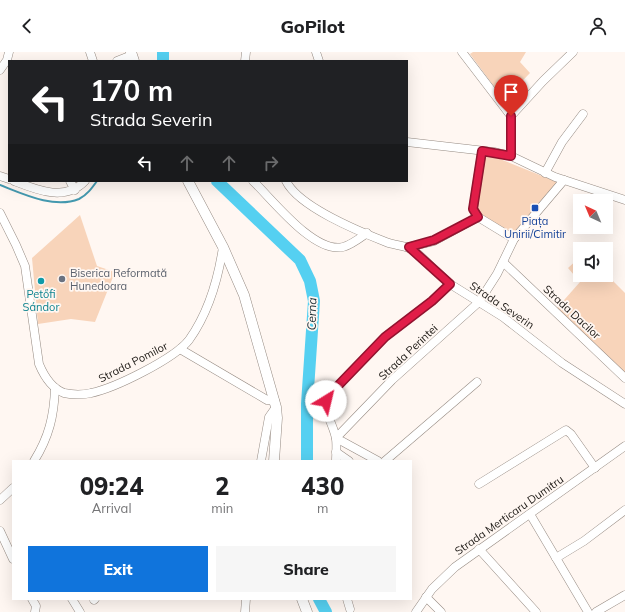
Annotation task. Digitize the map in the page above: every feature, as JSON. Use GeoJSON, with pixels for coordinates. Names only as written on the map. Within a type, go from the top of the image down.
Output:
{"type":"FeatureCollection","features":[{"type":"Feature","properties":{"kind":"main road"},"geometry":{"type":"LineString","coordinates":[[189,182],[223,247],[251,315],[275,404],[277,418],[274,460]]}},
{"type":"Feature","properties":{"kind":"main road"},"geometry":{"type":"LineString","coordinates":[[302,600],[307,612]]}},
{"type":"Feature","properties":{"kind":"street"},"geometry":{"type":"LineString","coordinates":[[462,52],[511,116],[511,156]]}},
{"type":"Feature","properties":{"kind":"street"},"geometry":{"type":"LineString","coordinates":[[511,116],[543,81],[573,52]]}},
{"type":"Feature","properties":{"kind":"street"},"geometry":{"type":"LineString","coordinates":[[120,60],[132,56]]}},
{"type":"Feature","properties":{"kind":"street"},"geometry":{"type":"LineString","coordinates":[[0,70],[8,58]]}},
{"type":"Feature","properties":{"kind":"street"},"geometry":{"type":"LineString","coordinates":[[545,173],[562,142],[583,114]]}},
{"type":"Feature","properties":{"kind":"street"},"geometry":{"type":"LineString","coordinates":[[408,142],[511,156],[545,173],[625,200]]}},
{"type":"Feature","properties":{"kind":"street"},"geometry":{"type":"LineString","coordinates":[[482,151],[473,209],[478,217],[514,239]]}},
{"type":"Feature","properties":{"kind":"street","name":"Strada Perintei"},"geometry":{"type":"LineString","coordinates":[[336,438],[392,380],[479,302],[491,285],[514,239],[564,180]]}},
{"type":"Feature","properties":{"kind":"street"},"geometry":{"type":"LineString","coordinates":[[17,182],[51,193],[75,190],[84,182]]}},
{"type":"Feature","properties":{"kind":"street"},"geometry":{"type":"LineString","coordinates":[[71,182],[75,190]]}},
{"type":"Feature","properties":{"kind":"street"},"geometry":{"type":"LineString","coordinates":[[254,182],[295,224],[319,242],[337,247],[344,246],[367,233]]}},
{"type":"Feature","properties":{"kind":"street","name":"Strada Severin"},"geometry":{"type":"LineString","coordinates":[[287,182],[294,193],[302,200],[367,233],[388,242],[409,247],[450,284],[503,317],[562,363],[625,404]]}},
{"type":"Feature","properties":{"kind":"street"},"geometry":{"type":"LineString","coordinates":[[0,214],[16,244],[25,266],[39,364],[46,378],[55,388],[52,423],[46,440],[35,460]]}},
{"type":"Feature","properties":{"kind":"street"},"geometry":{"type":"LineString","coordinates":[[409,247],[434,240],[478,217]]}},
{"type":"Feature","properties":{"kind":"street","name":"Strada Pomilor"},"geometry":{"type":"LineString","coordinates":[[55,388],[71,394],[91,393],[138,374],[161,362],[180,349],[196,329],[210,300],[216,282],[223,247]]}},
{"type":"Feature","properties":{"kind":"street","name":"Strada Dacilor"},"geometry":{"type":"LineString","coordinates":[[503,262],[625,378]]}},
{"type":"Feature","properties":{"kind":"street"},"geometry":{"type":"LineString","coordinates":[[336,460],[336,438],[327,410],[326,401],[330,394],[385,337],[432,301],[450,284]]}},
{"type":"Feature","properties":{"kind":"street"},"geometry":{"type":"LineString","coordinates":[[180,349],[275,404],[269,417],[261,460]]}},
{"type":"Feature","properties":{"kind":"street"},"geometry":{"type":"LineString","coordinates":[[386,460],[477,382]]}},
{"type":"Feature","properties":{"kind":"street"},"geometry":{"type":"LineString","coordinates":[[479,484],[566,430],[572,434],[595,468]]}},
{"type":"Feature","properties":{"kind":"street"},"geometry":{"type":"LineString","coordinates":[[336,438],[376,460]]}},
{"type":"Feature","properties":{"kind":"street","name":"Strada Merticaru Dumitru"},"geometry":{"type":"LineString","coordinates":[[416,612],[426,597],[455,567],[625,446]]}},
{"type":"Feature","properties":{"kind":"street"},"geometry":{"type":"LineString","coordinates":[[336,452],[348,460]]}},
{"type":"Feature","properties":{"kind":"street"},"geometry":{"type":"LineString","coordinates":[[0,500],[12,489]]}},
{"type":"Feature","properties":{"kind":"street"},"geometry":{"type":"LineString","coordinates":[[556,558],[584,541],[625,510]]}},
{"type":"Feature","properties":{"kind":"street"},"geometry":{"type":"LineString","coordinates":[[530,514],[588,612]]}},
{"type":"Feature","properties":{"kind":"street"},"geometry":{"type":"LineString","coordinates":[[0,531],[12,556]]}},
{"type":"Feature","properties":{"kind":"street"},"geometry":{"type":"LineString","coordinates":[[479,549],[536,612]]}},
{"type":"Feature","properties":{"kind":"street"},"geometry":{"type":"LineString","coordinates":[[596,612],[625,595]]}},
{"type":"Feature","properties":{"kind":"street"},"geometry":{"type":"LineString","coordinates":[[426,597],[441,612]]}},
{"type":"Feature","properties":{"kind":"street"},"geometry":{"type":"LineString","coordinates":[[33,600],[36,606],[35,612]]}},
{"type":"Feature","properties":{"kind":"street"},"geometry":{"type":"LineString","coordinates":[[73,600],[80,612]]}},
{"type":"Feature","properties":{"kind":"street"},"geometry":{"type":"LineString","coordinates":[[245,612],[246,600]]}},
{"type":"Feature","properties":{"kind":"street"},"geometry":{"type":"LineString","coordinates":[[347,600],[350,609]]}},
{"type":"Feature","properties":{"kind":"shaded area"},"geometry":{"type":"Polygon","coordinates":[[[473,52],[526,52],[520,62],[530,73],[504,100],[470,54],[473,52]]]}},
{"type":"Feature","properties":{"kind":"shaded area"},"geometry":{"type":"Polygon","coordinates":[[[490,155],[557,182],[511,236],[481,214],[477,207],[484,156],[490,155]]]}},
{"type":"Feature","properties":{"kind":"shaded area"},"geometry":{"type":"Polygon","coordinates":[[[80,215],[97,266],[115,272],[95,322],[71,319],[38,324],[32,258],[80,215]]]}},
{"type":"Feature","properties":{"kind":"shaded area"},"geometry":{"type":"Polygon","coordinates":[[[573,263],[573,274],[568,268],[573,263]]]}},
{"type":"Feature","properties":{"kind":"shaded area"},"geometry":{"type":"Polygon","coordinates":[[[613,281],[625,293],[625,374],[557,308],[580,282],[613,281]]]}},
{"type":"Feature","properties":{"kind":"waterway","name":"Cerna"},"geometry":{"type":"LineString","coordinates":[[163,52],[163,60]]}},
{"type":"Feature","properties":{"kind":"waterway"},"geometry":{"type":"LineString","coordinates":[[0,185],[39,199],[69,202],[82,197],[96,182]]}},
{"type":"Feature","properties":{"kind":"waterway","name":"Cerna"},"geometry":{"type":"LineString","coordinates":[[218,182],[300,260],[310,281],[314,301],[307,404],[307,460]]}},
{"type":"Feature","properties":{"kind":"waterway","name":"Cerna"},"geometry":{"type":"LineString","coordinates":[[320,600],[326,612]]}},
{"type":"Feature","properties":{"kind":"place","name":"Piața Unirii/Cimitir"},"geometry":{"type":"Point","coordinates":[535,208]}},
{"type":"Feature","properties":{"kind":"place","name":"Biserica Reformată Hunedoara"},"geometry":{"type":"Point","coordinates":[62,279]}},
{"type":"Feature","properties":{"kind":"place","name":"Petőfi Sándor"},"geometry":{"type":"Point","coordinates":[41,281]}},
{"type":"Feature","properties":{"kind":"route"},"geometry":{"type":"LineString","coordinates":[[326,401],[330,394],[385,337],[432,301],[450,284],[409,247],[417,246],[448,234],[478,217],[473,209],[482,151],[511,156],[511,116]]}}]}
